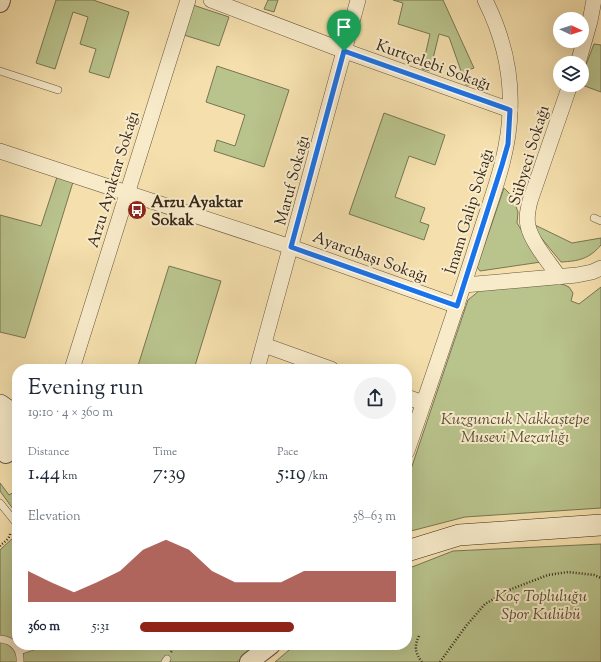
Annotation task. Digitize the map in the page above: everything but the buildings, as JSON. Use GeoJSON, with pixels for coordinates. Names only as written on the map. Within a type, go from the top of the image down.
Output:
{"type":"FeatureCollection","features":[{"type":"Feature","properties":{"kind":"main road"},"geometry":{"type":"LineString","coordinates":[[0,405],[12,413]]}},
{"type":"Feature","properties":{"kind":"main road"},"geometry":{"type":"LineString","coordinates":[[412,549],[459,535],[601,525]]}},
{"type":"Feature","properties":{"kind":"street","name":"Arzu Ayaktar Sokağı"},"geometry":{"type":"LineString","coordinates":[[74,364],[188,0]]}},
{"type":"Feature","properties":{"kind":"street","name":"Kurtçelebi Sokağı"},"geometry":{"type":"LineString","coordinates":[[211,0],[344,51],[510,110]]}},
{"type":"Feature","properties":{"kind":"street","name":"Maruf Sokağı"},"geometry":{"type":"LineString","coordinates":[[258,364],[358,0]]}},
{"type":"Feature","properties":{"kind":"street","name":"İmam Galip Sokağı"},"geometry":{"type":"LineString","coordinates":[[412,437],[464,285],[508,144],[510,110],[509,71],[496,21],[486,0]]}},
{"type":"Feature","properties":{"kind":"street"},"geometry":{"type":"LineString","coordinates":[[580,56],[590,21],[594,0]]}},
{"type":"Feature","properties":{"kind":"street","name":"Sübyeci Sokağı"},"geometry":{"type":"LineString","coordinates":[[559,277],[533,238],[528,226],[527,213],[554,127],[567,92]]}},
{"type":"Feature","properties":{"kind":"street","name":"Ayarcıbaşı Sokağı"},"geometry":{"type":"LineString","coordinates":[[0,150],[291,247],[457,306]]}},
{"type":"Feature","properties":{"kind":"street"},"geometry":{"type":"LineString","coordinates":[[464,285],[559,277],[592,272],[601,268]]}},
{"type":"Feature","properties":{"kind":"street"},"geometry":{"type":"LineString","coordinates":[[264,345],[317,364]]}},
{"type":"Feature","properties":{"kind":"street"},"geometry":{"type":"LineString","coordinates":[[412,399],[424,403]]}},
{"type":"Feature","properties":{"kind":"street"},"geometry":{"type":"LineString","coordinates":[[0,412],[7,429],[8,452]]}},
{"type":"Feature","properties":{"kind":"street"},"geometry":{"type":"LineString","coordinates":[[249,662],[265,650]]}},
{"type":"Feature","properties":{"kind":"lane"},"geometry":{"type":"LineString","coordinates":[[0,71],[58,90]]}},
{"type":"Feature","properties":{"kind":"lane"},"geometry":{"type":"LineString","coordinates":[[0,503],[12,518]]}},
{"type":"Feature","properties":{"kind":"lane"},"geometry":{"type":"LineString","coordinates":[[0,639],[8,640],[12,643]]}},
{"type":"Feature","properties":{"kind":"lane"},"geometry":{"type":"LineString","coordinates":[[20,662],[19,651],[22,650]]}},
{"type":"Feature","properties":{"kind":"path"},"geometry":{"type":"LineString","coordinates":[[0,546],[11,535],[9,529]]}},
{"type":"Feature","properties":{"kind":"path"},"geometry":{"type":"LineString","coordinates":[[440,662],[466,626],[485,604],[509,590],[548,575],[568,572],[594,575],[601,578]]}},
{"type":"Feature","properties":{"kind":"path"},"geometry":{"type":"LineString","coordinates":[[419,636],[415,642],[415,648],[422,662]]}},
{"type":"Feature","properties":{"kind":"green space"},"geometry":{"type":"Polygon","coordinates":[[[56,0],[93,0],[129,12],[109,78],[89,72],[96,49],[80,44],[88,17],[73,12],[55,69],[36,63],[56,0]]]}},
{"type":"Feature","properties":{"kind":"green space"},"geometry":{"type":"Polygon","coordinates":[[[268,0],[278,0],[274,12],[264,9],[268,0]]]}},
{"type":"Feature","properties":{"kind":"green space"},"geometry":{"type":"Polygon","coordinates":[[[393,0],[443,0],[474,68],[468,70],[471,85],[466,85],[449,37],[439,34],[430,71],[422,69],[430,34],[398,24],[403,3],[393,0]]]}},
{"type":"Feature","properties":{"kind":"green space"},"geometry":{"type":"Polygon","coordinates":[[[193,5],[229,17],[219,46],[184,35],[193,5]]]}},
{"type":"Feature","properties":{"kind":"green space"},"geometry":{"type":"Polygon","coordinates":[[[594,44],[601,45],[601,92],[589,88],[589,57],[594,44]]]}},
{"type":"Feature","properties":{"kind":"green space"},"geometry":{"type":"Polygon","coordinates":[[[217,66],[289,90],[264,167],[214,151],[217,140],[235,146],[245,115],[206,102],[217,66]]]}},
{"type":"Feature","properties":{"kind":"green space"},"geometry":{"type":"Polygon","coordinates":[[[384,113],[445,135],[435,165],[409,156],[395,197],[425,208],[420,222],[429,225],[424,240],[349,214],[384,113]]]}},
{"type":"Feature","properties":{"kind":"green space"},"geometry":{"type":"Polygon","coordinates":[[[57,177],[73,182],[25,338],[0,332],[0,215],[41,226],[57,177]]]}},
{"type":"Feature","properties":{"kind":"green space"},"geometry":{"type":"Polygon","coordinates":[[[504,188],[512,196],[518,212],[517,223],[541,262],[480,271],[477,267],[504,188]]]}},
{"type":"Feature","properties":{"kind":"green space"},"geometry":{"type":"Polygon","coordinates":[[[535,225],[572,243],[601,238],[601,245],[597,250],[588,256],[573,261],[561,262],[533,228],[535,225]]]}},
{"type":"Feature","properties":{"kind":"green space"},"geometry":{"type":"Polygon","coordinates":[[[169,266],[221,281],[196,364],[139,364],[169,266]]]}},
{"type":"Feature","properties":{"kind":"green space","name":"Kuzguncuk Nakkaştepe Musevi Mezarlığı"},"geometry":{"type":"Polygon","coordinates":[[[558,282],[569,287],[573,293],[571,301],[579,304],[601,287],[601,508],[465,517],[412,531],[412,466],[468,300],[480,290],[558,282]]]}},
{"type":"Feature","properties":{"kind":"green space"},"geometry":{"type":"Polygon","coordinates":[[[0,483],[9,495],[12,493],[12,508],[0,491],[0,483]]]}},
{"type":"Feature","properties":{"kind":"green space"},"geometry":{"type":"Polygon","coordinates":[[[12,539],[12,650],[253,650],[237,662],[0,662],[0,550],[12,539]]]}},
{"type":"Feature","properties":{"kind":"green space","name":"Koç Topluluğu Spor Kulübü"},"geometry":{"type":"Polygon","coordinates":[[[601,544],[601,662],[275,662],[289,650],[412,650],[412,567],[453,551],[601,544]]]}},
{"type":"Feature","properties":{"kind":"place","name":"Arzu Ayaktar Sokak"},"geometry":{"type":"Point","coordinates":[137,210]}},
{"type":"Feature","properties":{"kind":"route"},"geometry":{"type":"LineString","coordinates":[[344,51],[510,110],[508,144],[457,306],[291,247],[344,51]]}}]}
